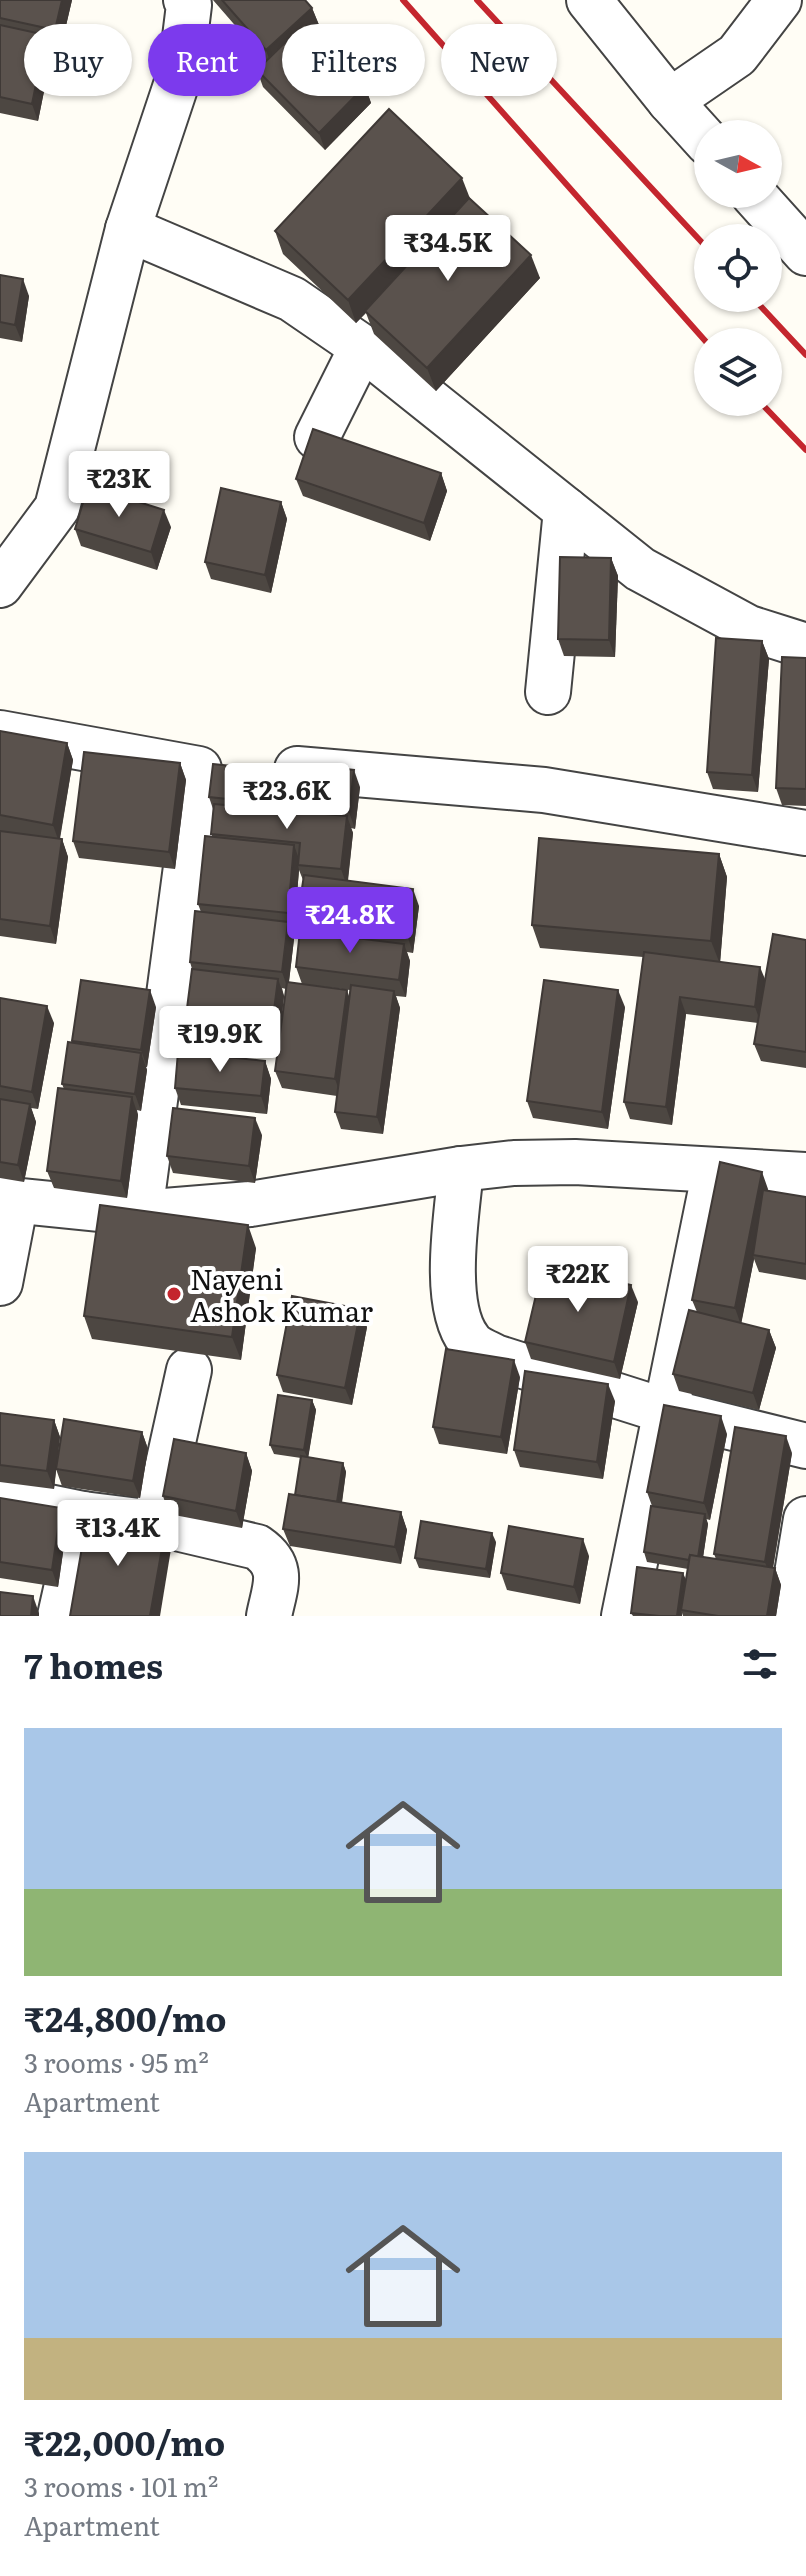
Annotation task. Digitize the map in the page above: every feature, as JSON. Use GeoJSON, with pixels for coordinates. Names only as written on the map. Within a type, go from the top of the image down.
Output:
{"type":"FeatureCollection","features":[{"type":"Feature","properties":{"kind":"street"},"geometry":{"type":"LineString","coordinates":[[0,585],[57,508],[128,229],[181,70],[189,5],[186,0]]}},
{"type":"Feature","properties":{"kind":"street"},"geometry":{"type":"LineString","coordinates":[[589,0],[694,128]]}},
{"type":"Feature","properties":{"kind":"street"},"geometry":{"type":"LineString","coordinates":[[670,101],[737,55],[779,0]]}},
{"type":"Feature","properties":{"kind":"street"},"geometry":{"type":"LineString","coordinates":[[766,208],[806,253]]}},
{"type":"Feature","properties":{"kind":"street"},"geometry":{"type":"LineString","coordinates":[[128,229],[292,299],[362,347],[640,569],[749,628],[806,646]]}},
{"type":"Feature","properties":{"kind":"street"},"geometry":{"type":"LineString","coordinates":[[317,437],[362,347]]}},
{"type":"Feature","properties":{"kind":"street"},"geometry":{"type":"LineString","coordinates":[[548,692],[566,510]]}},
{"type":"Feature","properties":{"kind":"street"},"geometry":{"type":"LineString","coordinates":[[0,733],[199,769],[140,1213]]}},
{"type":"Feature","properties":{"kind":"street"},"geometry":{"type":"LineString","coordinates":[[297,769],[544,790],[806,833]]}},
{"type":"Feature","properties":{"kind":"street"},"geometry":{"type":"LineString","coordinates":[[0,1283],[8,1200],[140,1213],[250,1204],[514,1163],[575,1162],[806,1175]]}},
{"type":"Feature","properties":{"kind":"street"},"geometry":{"type":"LineString","coordinates":[[461,1169],[452,1275],[458,1322],[470,1343],[495,1357],[665,1411],[806,1446]]}},
{"type":"Feature","properties":{"kind":"street"},"geometry":{"type":"LineString","coordinates":[[624,1616],[715,1170]]}},
{"type":"Feature","properties":{"kind":"street"},"geometry":{"type":"LineString","coordinates":[[155,1523],[189,1370]]}},
{"type":"Feature","properties":{"kind":"street"},"geometry":{"type":"LineString","coordinates":[[0,1497],[83,1514],[155,1523],[257,1547],[272,1557],[277,1572],[269,1616]]}},
{"type":"Feature","properties":{"kind":"street"},"geometry":{"type":"LineString","coordinates":[[60,1616],[83,1514]]}},
{"type":"Feature","properties":{"kind":"street"},"geometry":{"type":"LineString","coordinates":[[790,1616],[806,1519]]}},
{"type":"Feature","properties":{"kind":"building"},"geometry":{"type":"Polygon","coordinates":[[[0,0],[62,0],[56,24],[28,24],[0,18],[0,0]]]}},
{"type":"Feature","properties":{"kind":"building"},"geometry":{"type":"Polygon","coordinates":[[[222,0],[305,0],[312,8],[294,24],[282,24],[282,35],[266,50],[266,24],[243,24],[222,0]]]}},
{"type":"Feature","properties":{"kind":"building"},"geometry":{"type":"Polygon","coordinates":[[[0,25],[24,30],[24,96],[34,96],[32,104],[0,97],[0,25]]]}},
{"type":"Feature","properties":{"kind":"building"},"geometry":{"type":"Polygon","coordinates":[[[282,46],[282,95],[266,79],[266,61],[282,46]]]}},
{"type":"Feature","properties":{"kind":"building"},"geometry":{"type":"Polygon","coordinates":[[[283,96],[355,96],[319,133],[283,96]]]}},
{"type":"Feature","properties":{"kind":"building"},"geometry":{"type":"Polygon","coordinates":[[[389,109],[462,178],[348,300],[275,231],[389,109]]]}},
{"type":"Feature","properties":{"kind":"building"},"geometry":{"type":"Polygon","coordinates":[[[469,198],[531,255],[427,368],[365,311],[469,198]]]}},
{"type":"Feature","properties":{"kind":"building"},"geometry":{"type":"Polygon","coordinates":[[[0,275],[23,279],[15,325],[0,322],[0,275]]]}},
{"type":"Feature","properties":{"kind":"building"},"geometry":{"type":"Polygon","coordinates":[[[313,429],[441,473],[424,523],[296,479],[313,429]]]}},
{"type":"Feature","properties":{"kind":"building"},"geometry":{"type":"Polygon","coordinates":[[[88,486],[164,510],[151,552],[75,529],[88,486]]]}},
{"type":"Feature","properties":{"kind":"building"},"geometry":{"type":"Polygon","coordinates":[[[221,488],[281,502],[265,575],[205,562],[221,488]]]}},
{"type":"Feature","properties":{"kind":"building"},"geometry":{"type":"Polygon","coordinates":[[[560,557],[611,558],[609,640],[558,639],[560,557]]]}},
{"type":"Feature","properties":{"kind":"building"},"geometry":{"type":"Polygon","coordinates":[[[716,638],[762,641],[752,775],[707,772],[716,638]]]}},
{"type":"Feature","properties":{"kind":"building"},"geometry":{"type":"Polygon","coordinates":[[[782,657],[806,658],[806,789],[776,788],[782,657]]]}},
{"type":"Feature","properties":{"kind":"building"},"geometry":{"type":"Polygon","coordinates":[[[0,731],[67,743],[53,825],[0,815],[0,731]]]}},
{"type":"Feature","properties":{"kind":"building"},"geometry":{"type":"Polygon","coordinates":[[[84,752],[180,763],[169,852],[73,841],[84,752]]]}},
{"type":"Feature","properties":{"kind":"building"},"geometry":{"type":"Polygon","coordinates":[[[213,764],[307,774],[308,765],[354,770],[349,812],[209,797],[213,764]]]}},
{"type":"Feature","properties":{"kind":"building"},"geometry":{"type":"Polygon","coordinates":[[[214,804],[347,816],[341,869],[298,865],[300,843],[211,834],[214,804]]]}},
{"type":"Feature","properties":{"kind":"building"},"geometry":{"type":"Polygon","coordinates":[[[0,831],[62,839],[50,926],[0,919],[0,831]]]}},
{"type":"Feature","properties":{"kind":"building"},"geometry":{"type":"Polygon","coordinates":[[[205,836],[294,845],[288,913],[198,904],[205,836]]]}},
{"type":"Feature","properties":{"kind":"building"},"geometry":{"type":"Polygon","coordinates":[[[539,838],[719,854],[711,941],[532,925],[539,838]]]}},
{"type":"Feature","properties":{"kind":"building"},"geometry":{"type":"Polygon","coordinates":[[[304,875],[413,889],[407,935],[297,921],[304,875]]]}},
{"type":"Feature","properties":{"kind":"building"},"geometry":{"type":"Polygon","coordinates":[[[195,911],[288,922],[282,972],[190,962],[195,911]]]}},
{"type":"Feature","properties":{"kind":"building"},"geometry":{"type":"Polygon","coordinates":[[[300,931],[404,944],[399,980],[296,967],[300,931]]]}},
{"type":"Feature","properties":{"kind":"building"},"geometry":{"type":"Polygon","coordinates":[[[773,934],[806,940],[806,1052],[754,1044],[773,934]]]}},
{"type":"Feature","properties":{"kind":"building"},"geometry":{"type":"Polygon","coordinates":[[[644,952],[760,967],[755,1007],[680,997],[666,1107],[624,1102],[644,952]]]}},
{"type":"Feature","properties":{"kind":"building"},"geometry":{"type":"Polygon","coordinates":[[[192,969],[278,979],[271,1034],[185,1024],[192,969]]]}},
{"type":"Feature","properties":{"kind":"building"},"geometry":{"type":"Polygon","coordinates":[[[81,980],[150,990],[141,1050],[72,1041],[81,980]]]}},
{"type":"Feature","properties":{"kind":"building"},"geometry":{"type":"Polygon","coordinates":[[[544,980],[618,990],[602,1112],[527,1101],[544,980]]]}},
{"type":"Feature","properties":{"kind":"building"},"geometry":{"type":"Polygon","coordinates":[[[287,982],[347,990],[335,1079],[275,1071],[287,982]]]}},
{"type":"Feature","properties":{"kind":"building"},"geometry":{"type":"Polygon","coordinates":[[[351,985],[394,991],[377,1117],[335,1112],[351,985]]]}},
{"type":"Feature","properties":{"kind":"building"},"geometry":{"type":"Polygon","coordinates":[[[0,998],[47,1006],[32,1092],[0,1086],[0,998]]]}},
{"type":"Feature","properties":{"kind":"building"},"geometry":{"type":"Polygon","coordinates":[[[68,1042],[141,1053],[135,1094],[62,1084],[68,1042]]]}},
{"type":"Feature","properties":{"kind":"building"},"geometry":{"type":"Polygon","coordinates":[[[178,1052],[265,1061],[261,1096],[175,1088],[178,1052]]]}},
{"type":"Feature","properties":{"kind":"building"},"geometry":{"type":"Polygon","coordinates":[[[58,1088],[132,1097],[121,1181],[47,1171],[58,1088]]]}},
{"type":"Feature","properties":{"kind":"building"},"geometry":{"type":"Polygon","coordinates":[[[0,1099],[30,1104],[18,1165],[0,1162],[0,1099]]]}},
{"type":"Feature","properties":{"kind":"building"},"geometry":{"type":"Polygon","coordinates":[[[173,1108],[255,1118],[249,1166],[167,1156],[173,1108]]]}},
{"type":"Feature","properties":{"kind":"building"},"geometry":{"type":"Polygon","coordinates":[[[720,1162],[762,1172],[735,1308],[692,1300],[720,1162]]]}},
{"type":"Feature","properties":{"kind":"building"},"geometry":{"type":"Polygon","coordinates":[[[763,1190],[806,1197],[806,1264],[753,1255],[763,1190]]]}},
{"type":"Feature","properties":{"kind":"building","name":"Nayeni Ashok Kumar"},"geometry":{"type":"Polygon","coordinates":[[[100,1205],[248,1225],[232,1337],[84,1316],[100,1205]]]}},
{"type":"Feature","properties":{"kind":"building"},"geometry":{"type":"Polygon","coordinates":[[[543,1265],[631,1285],[614,1362],[525,1342],[543,1265]]]}},
{"type":"Feature","properties":{"kind":"building"},"geometry":{"type":"Polygon","coordinates":[[[292,1296],[361,1309],[345,1388],[277,1375],[292,1296]]]}},
{"type":"Feature","properties":{"kind":"building"},"geometry":{"type":"Polygon","coordinates":[[[689,1310],[769,1330],[753,1393],[673,1374],[689,1310]]]}},
{"type":"Feature","properties":{"kind":"building"},"geometry":{"type":"Polygon","coordinates":[[[446,1349],[514,1360],[501,1437],[433,1427],[446,1349]]]}},
{"type":"Feature","properties":{"kind":"building"},"geometry":{"type":"Polygon","coordinates":[[[525,1371],[608,1384],[597,1462],[514,1450],[525,1371]]]}},
{"type":"Feature","properties":{"kind":"building"},"geometry":{"type":"Polygon","coordinates":[[[278,1395],[312,1400],[304,1450],[270,1445],[278,1395]]]}},
{"type":"Feature","properties":{"kind":"building"},"geometry":{"type":"Polygon","coordinates":[[[664,1405],[721,1416],[704,1503],[647,1492],[664,1405]]]}},
{"type":"Feature","properties":{"kind":"building"},"geometry":{"type":"Polygon","coordinates":[[[0,1413],[54,1420],[47,1471],[0,1465],[0,1413]]]}},
{"type":"Feature","properties":{"kind":"building"},"geometry":{"type":"Polygon","coordinates":[[[64,1419],[142,1432],[133,1481],[56,1469],[64,1419]]]}},
{"type":"Feature","properties":{"kind":"building"},"geometry":{"type":"Polygon","coordinates":[[[735,1427],[786,1436],[765,1562],[714,1554],[735,1427]]]}},
{"type":"Feature","properties":{"kind":"building"},"geometry":{"type":"Polygon","coordinates":[[[174,1439],[246,1453],[236,1511],[163,1496],[174,1439]]]}},
{"type":"Feature","properties":{"kind":"building"},"geometry":{"type":"Polygon","coordinates":[[[301,1456],[343,1463],[337,1502],[295,1495],[301,1456]]]}},
{"type":"Feature","properties":{"kind":"building"},"geometry":{"type":"Polygon","coordinates":[[[289,1494],[401,1512],[395,1547],[283,1529],[289,1494]]]}},
{"type":"Feature","properties":{"kind":"building"},"geometry":{"type":"Polygon","coordinates":[[[0,1498],[61,1508],[52,1570],[0,1562],[0,1498]]]}},
{"type":"Feature","properties":{"kind":"building"},"geometry":{"type":"Polygon","coordinates":[[[651,1506],[705,1514],[698,1557],[690,1555],[689,1560],[644,1552],[651,1506]]]}},
{"type":"Feature","properties":{"kind":"building"},"geometry":{"type":"Polygon","coordinates":[[[88,1513],[166,1526],[150,1616],[70,1616],[88,1513]]]}},
{"type":"Feature","properties":{"kind":"building"},"geometry":{"type":"Polygon","coordinates":[[[421,1521],[492,1533],[486,1569],[415,1558],[421,1521]]]}},
{"type":"Feature","properties":{"kind":"building"},"geometry":{"type":"Polygon","coordinates":[[[509,1526],[583,1539],[574,1587],[501,1573],[509,1526]]]}},
{"type":"Feature","properties":{"kind":"building"},"geometry":{"type":"Polygon","coordinates":[[[690,1555],[775,1568],[767,1616],[718,1616],[681,1610],[690,1555]]]}},
{"type":"Feature","properties":{"kind":"building"},"geometry":{"type":"Polygon","coordinates":[[[637,1567],[683,1573],[677,1616],[631,1613],[637,1567]]]}},
{"type":"Feature","properties":{"kind":"building"},"geometry":{"type":"Polygon","coordinates":[[[0,1592],[33,1596],[31,1616],[0,1616],[0,1592]]]}},
{"type":"Feature","properties":{"kind":"railway"},"geometry":{"type":"LineString","coordinates":[[403,0],[694,328]]}},
{"type":"Feature","properties":{"kind":"railway"},"geometry":{"type":"LineString","coordinates":[[477,0],[694,234]]}},
{"type":"Feature","properties":{"kind":"railway"},"geometry":{"type":"LineString","coordinates":[[766,312],[806,355]]}},
{"type":"Feature","properties":{"kind":"railway"},"geometry":{"type":"LineString","coordinates":[[773,416],[806,450]]}},
{"type":"Feature","properties":{"kind":"place","name":"Nayeni Ashok Kumar"},"geometry":{"type":"Point","coordinates":[174,1294]}}]}
